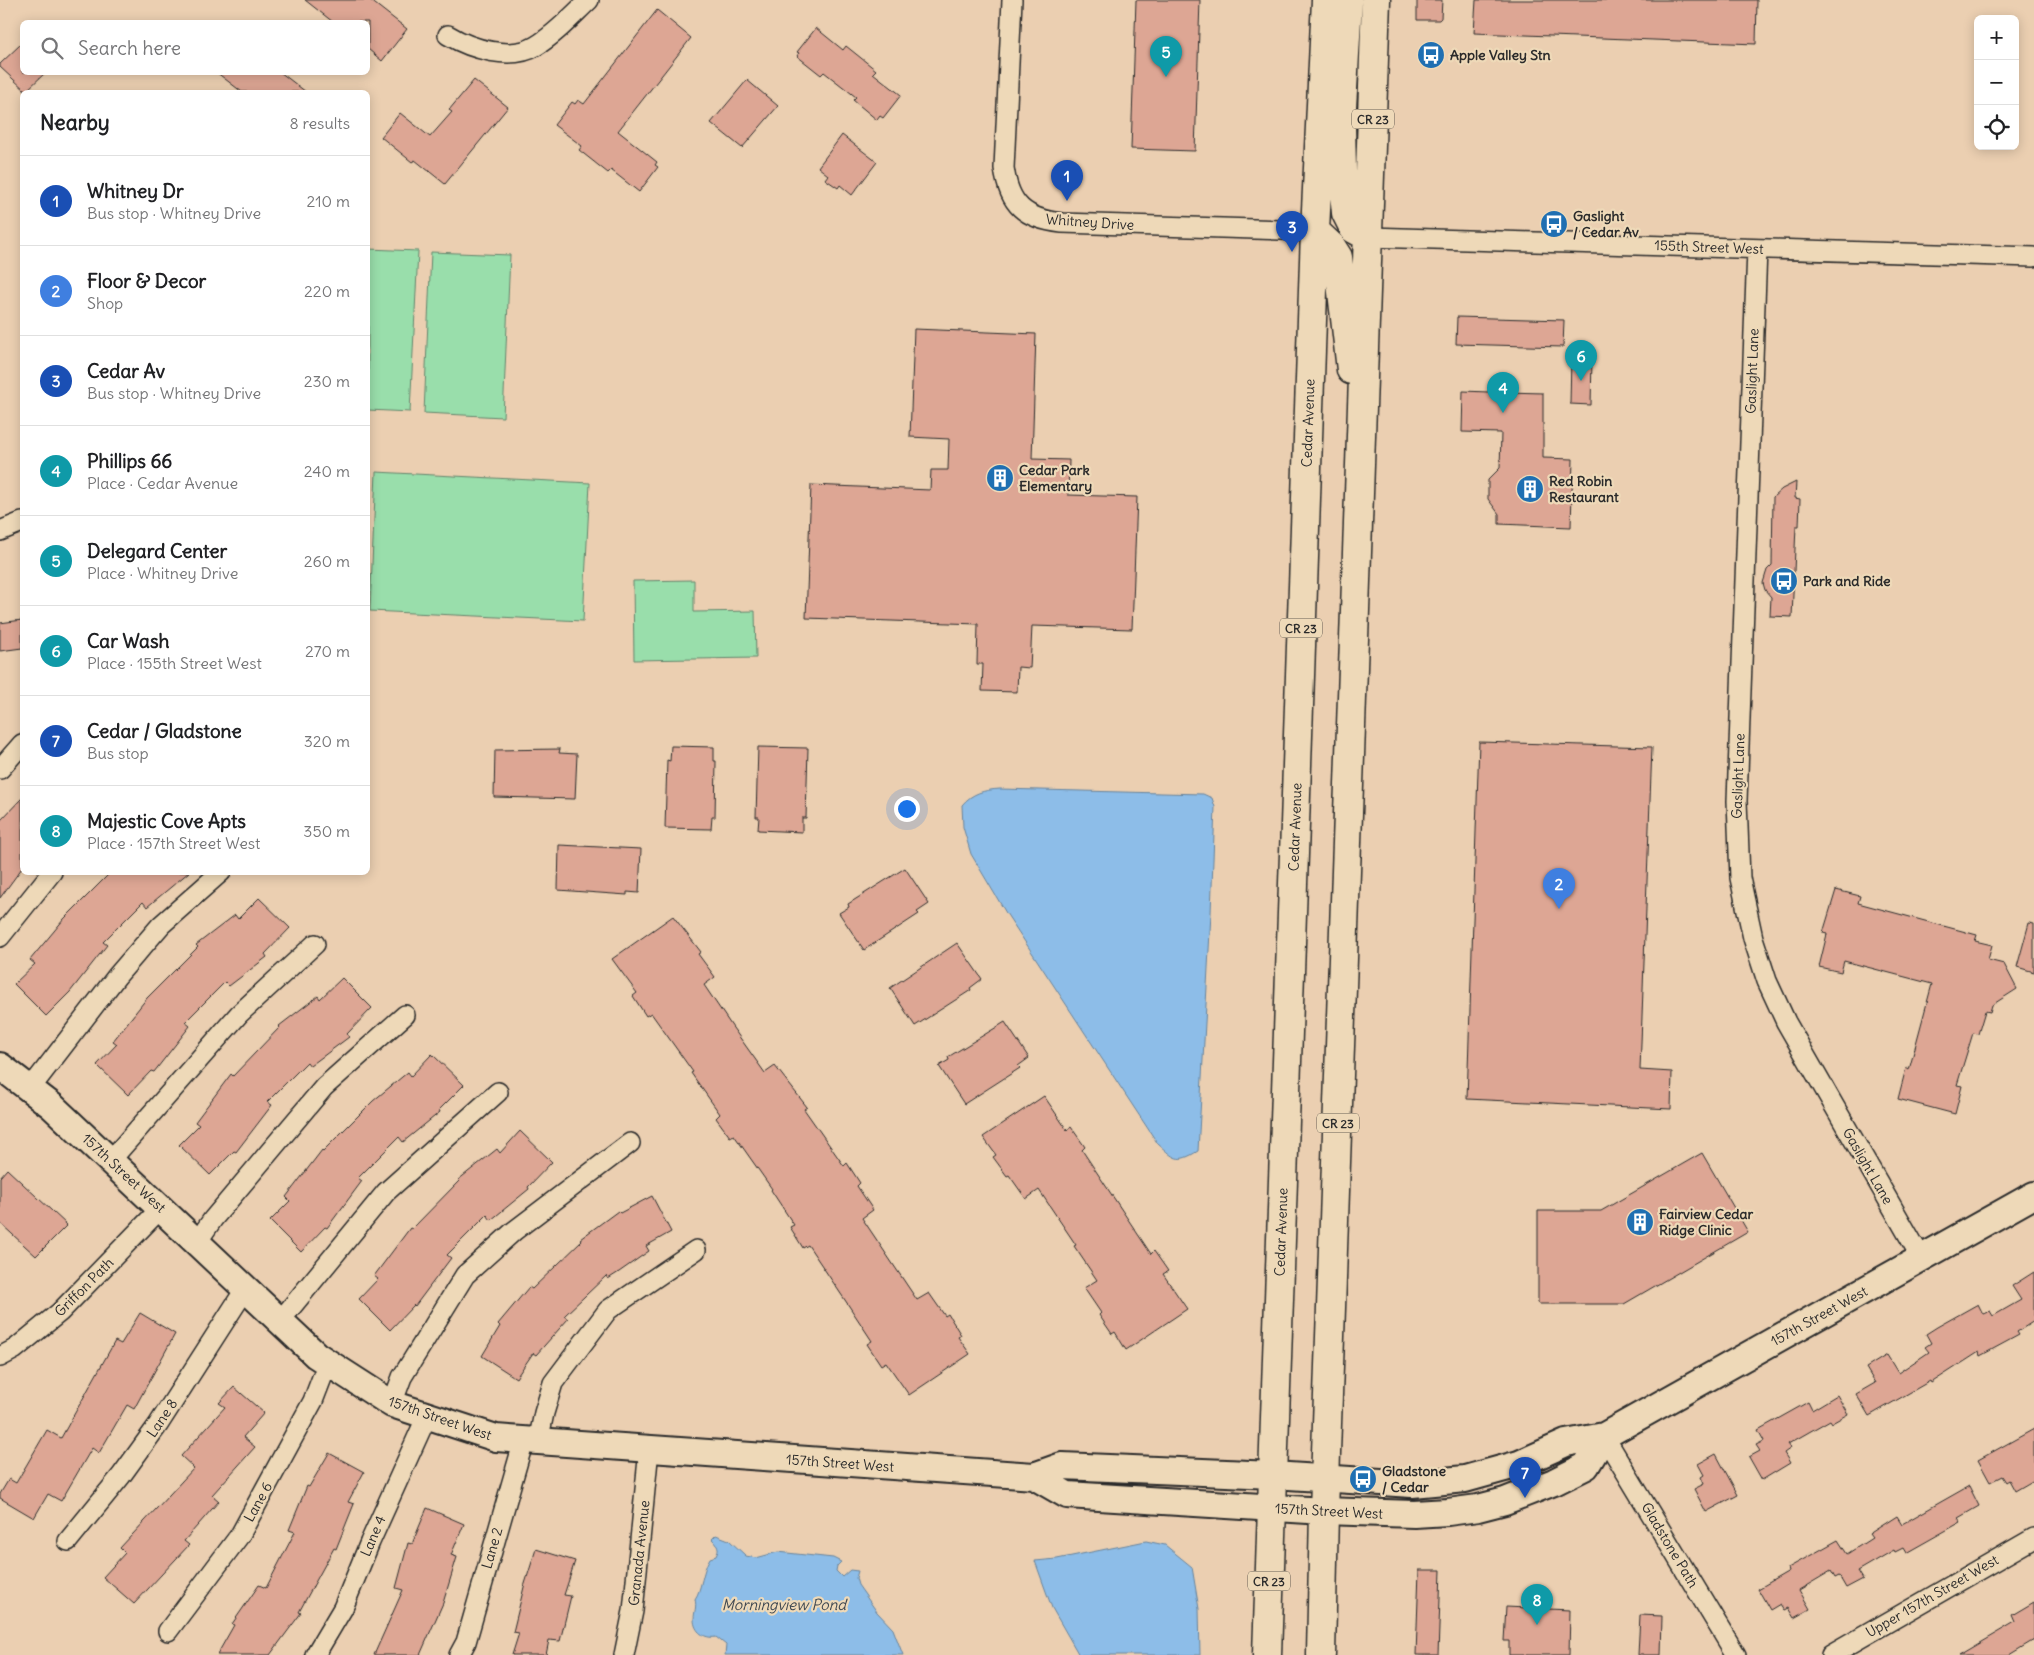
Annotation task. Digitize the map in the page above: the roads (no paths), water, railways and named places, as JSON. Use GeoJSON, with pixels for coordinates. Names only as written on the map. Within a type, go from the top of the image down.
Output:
{"type":"FeatureCollection","features":[{"type":"Feature","properties":{"kind":"main road","name":"Cedar Avenue"},"geometry":{"type":"LineString","coordinates":[[1267,1655],[1315,231],[1326,0]]}},
{"type":"Feature","properties":{"kind":"main road"},"geometry":{"type":"LineString","coordinates":[[1348,0],[1342,125],[1344,196],[1346,213],[1354,229],[1370,237]]}},
{"type":"Feature","properties":{"kind":"main road","name":"CR 23"},"geometry":{"type":"LineString","coordinates":[[1321,1655],[1325,1478],[1370,237],[1376,0]]}},
{"type":"Feature","properties":{"kind":"main road"},"geometry":{"type":"LineString","coordinates":[[1315,231],[1331,246],[1338,257],[1361,466]]}},
{"type":"Feature","properties":{"kind":"street"},"geometry":{"type":"LineString","coordinates":[[448,35],[464,44],[489,52],[516,51],[535,47],[560,28],[589,0]]}},
{"type":"Feature","properties":{"kind":"street","name":"Whitney Drive"},"geometry":{"type":"LineString","coordinates":[[1012,0],[1004,168],[1006,184],[1021,210],[1035,217],[1062,222],[1315,231]]}},
{"type":"Feature","properties":{"kind":"street","name":"155th Street West"},"geometry":{"type":"LineString","coordinates":[[1370,237],[2034,257]]}},
{"type":"Feature","properties":{"kind":"street","name":"Gaslight Lane"},"geometry":{"type":"LineString","coordinates":[[1757,249],[1737,801],[1740,878],[1753,938],[1776,1002],[1922,1260]]}},
{"type":"Feature","properties":{"kind":"street"},"geometry":{"type":"LineString","coordinates":[[0,531],[20,523]]}},
{"type":"Feature","properties":{"kind":"street"},"geometry":{"type":"LineString","coordinates":[[0,769],[20,746]]}},
{"type":"Feature","properties":{"kind":"street"},"geometry":{"type":"LineString","coordinates":[[0,937],[50,875]]}},
{"type":"Feature","properties":{"kind":"street"},"geometry":{"type":"LineString","coordinates":[[30,1089],[117,976],[161,925],[218,875]]}},
{"type":"Feature","properties":{"kind":"street"},"geometry":{"type":"LineString","coordinates":[[110,1160],[239,1014],[315,944]]}},
{"type":"Feature","properties":{"kind":"street"},"geometry":{"type":"LineString","coordinates":[[197,1242],[324,1086],[405,1015]]}},
{"type":"Feature","properties":{"kind":"street","name":"157th Street West"},"geometry":{"type":"LineString","coordinates":[[0,1066],[52,1106],[316,1355],[392,1404],[496,1438],[1034,1476],[1062,1466],[1273,1475],[1412,1484],[1465,1479],[1519,1464],[1566,1443],[1604,1436],[1922,1260],[2034,1195]]}},
{"type":"Feature","properties":{"kind":"street"},"geometry":{"type":"LineString","coordinates":[[280,1321],[386,1192],[498,1092]]}},
{"type":"Feature","properties":{"kind":"street"},"geometry":{"type":"LineString","coordinates":[[392,1404],[402,1377],[465,1275],[514,1231],[630,1143]]}},
{"type":"Feature","properties":{"kind":"street","name":"Griffon Path"},"geometry":{"type":"LineString","coordinates":[[0,1357],[16,1349],[60,1312],[161,1208]]}},
{"type":"Feature","properties":{"kind":"street","name":"Lane 2"},"geometry":{"type":"LineString","coordinates":[[460,1655],[466,1642],[531,1441],[544,1413],[554,1383],[608,1310],[696,1250]]}},
{"type":"Feature","properties":{"kind":"street","name":"Lane 8"},"geometry":{"type":"LineString","coordinates":[[68,1541],[121,1476],[158,1425],[246,1288]]}},
{"type":"Feature","properties":{"kind":"street","name":"Lane 6"},"geometry":{"type":"LineString","coordinates":[[168,1631],[240,1535],[313,1401],[328,1362]]}},
{"type":"Feature","properties":{"kind":"street","name":"Lane 4"},"geometry":{"type":"LineString","coordinates":[[315,1655],[343,1608],[370,1542],[427,1416]]}},
{"type":"Feature","properties":{"kind":"street","name":"157th Street West"},"geometry":{"type":"LineString","coordinates":[[1034,1476],[1067,1495],[1324,1511],[1414,1514],[1478,1508],[1554,1482],[1586,1466],[1604,1436]]}},
{"type":"Feature","properties":{"kind":"street","name":"Gladstone Path"},"geometry":{"type":"LineString","coordinates":[[1604,1436],[1736,1655]]}},
{"type":"Feature","properties":{"kind":"street","name":"Granada Avenue"},"geometry":{"type":"LineString","coordinates":[[624,1655],[633,1611],[649,1449]]}},
{"type":"Feature","properties":{"kind":"street","name":"Upper 157th Street West"},"geometry":{"type":"LineString","coordinates":[[1831,1655],[2034,1538]]}},
{"type":"Feature","properties":{"kind":"water"},"geometry":{"type":"Polygon","coordinates":[[[1000,789],[1203,794],[1212,798],[1215,807],[1211,913],[1198,1151],[1191,1155],[1185,1158],[1176,1158],[1158,1144],[1006,913],[971,854],[963,827],[962,805],[979,793],[1000,789]]]}},
{"type":"Feature","properties":{"kind":"water","name":"Morningview Pond"},"geometry":{"type":"Polygon","coordinates":[[[716,1535],[729,1540],[746,1556],[756,1558],[778,1552],[833,1558],[841,1562],[837,1566],[836,1571],[842,1577],[850,1570],[858,1571],[856,1578],[858,1585],[877,1612],[893,1629],[903,1655],[725,1655],[726,1645],[716,1637],[704,1636],[694,1624],[695,1599],[705,1568],[710,1558],[716,1556],[718,1551],[717,1545],[712,1539],[716,1535]]]}},
{"type":"Feature","properties":{"kind":"water"},"geometry":{"type":"Polygon","coordinates":[[[1146,1541],[1165,1545],[1192,1567],[1199,1609],[1200,1655],[1079,1655],[1052,1608],[1035,1561],[1057,1559],[1146,1541]]]}},
{"type":"Feature","properties":{"kind":"place","name":"Apple Valley Stn"},"geometry":{"type":"Point","coordinates":[1431,55]}},
{"type":"Feature","properties":{"kind":"place","name":"Delegard Center"},"geometry":{"type":"Point","coordinates":[1166,77]}},
{"type":"Feature","properties":{"kind":"place","name":"Whitney Dr"},"geometry":{"type":"Point","coordinates":[1067,201]}},
{"type":"Feature","properties":{"kind":"place","name":"Gaslight / Cedar Av"},"geometry":{"type":"Point","coordinates":[1554,224]}},
{"type":"Feature","properties":{"kind":"place","name":"Cedar Av"},"geometry":{"type":"Point","coordinates":[1292,252]}},
{"type":"Feature","properties":{"kind":"place","name":"Car Wash"},"geometry":{"type":"Point","coordinates":[1581,381]}},
{"type":"Feature","properties":{"kind":"place","name":"Phillips 66"},"geometry":{"type":"Point","coordinates":[1503,413]}},
{"type":"Feature","properties":{"kind":"place","name":"Cedar Park Elementary"},"geometry":{"type":"Point","coordinates":[1000,478]}},
{"type":"Feature","properties":{"kind":"place","name":"Red Robin Restaurant"},"geometry":{"type":"Point","coordinates":[1530,489]}},
{"type":"Feature","properties":{"kind":"place","name":"Park and Ride"},"geometry":{"type":"Point","coordinates":[1784,581]}},
{"type":"Feature","properties":{"kind":"place","name":"Floor & Decor"},"geometry":{"type":"Point","coordinates":[1559,909]}},
{"type":"Feature","properties":{"kind":"place","name":"Fairview Cedar Ridge Clinic"},"geometry":{"type":"Point","coordinates":[1640,1222]}},
{"type":"Feature","properties":{"kind":"place","name":"Gladstone / Cedar"},"geometry":{"type":"Point","coordinates":[1363,1479]}},
{"type":"Feature","properties":{"kind":"place","name":"Cedar / Gladstone"},"geometry":{"type":"Point","coordinates":[1525,1498]}},
{"type":"Feature","properties":{"kind":"place","name":"Majestic Cove Apts"},"geometry":{"type":"Point","coordinates":[1537,1625]}}]}
